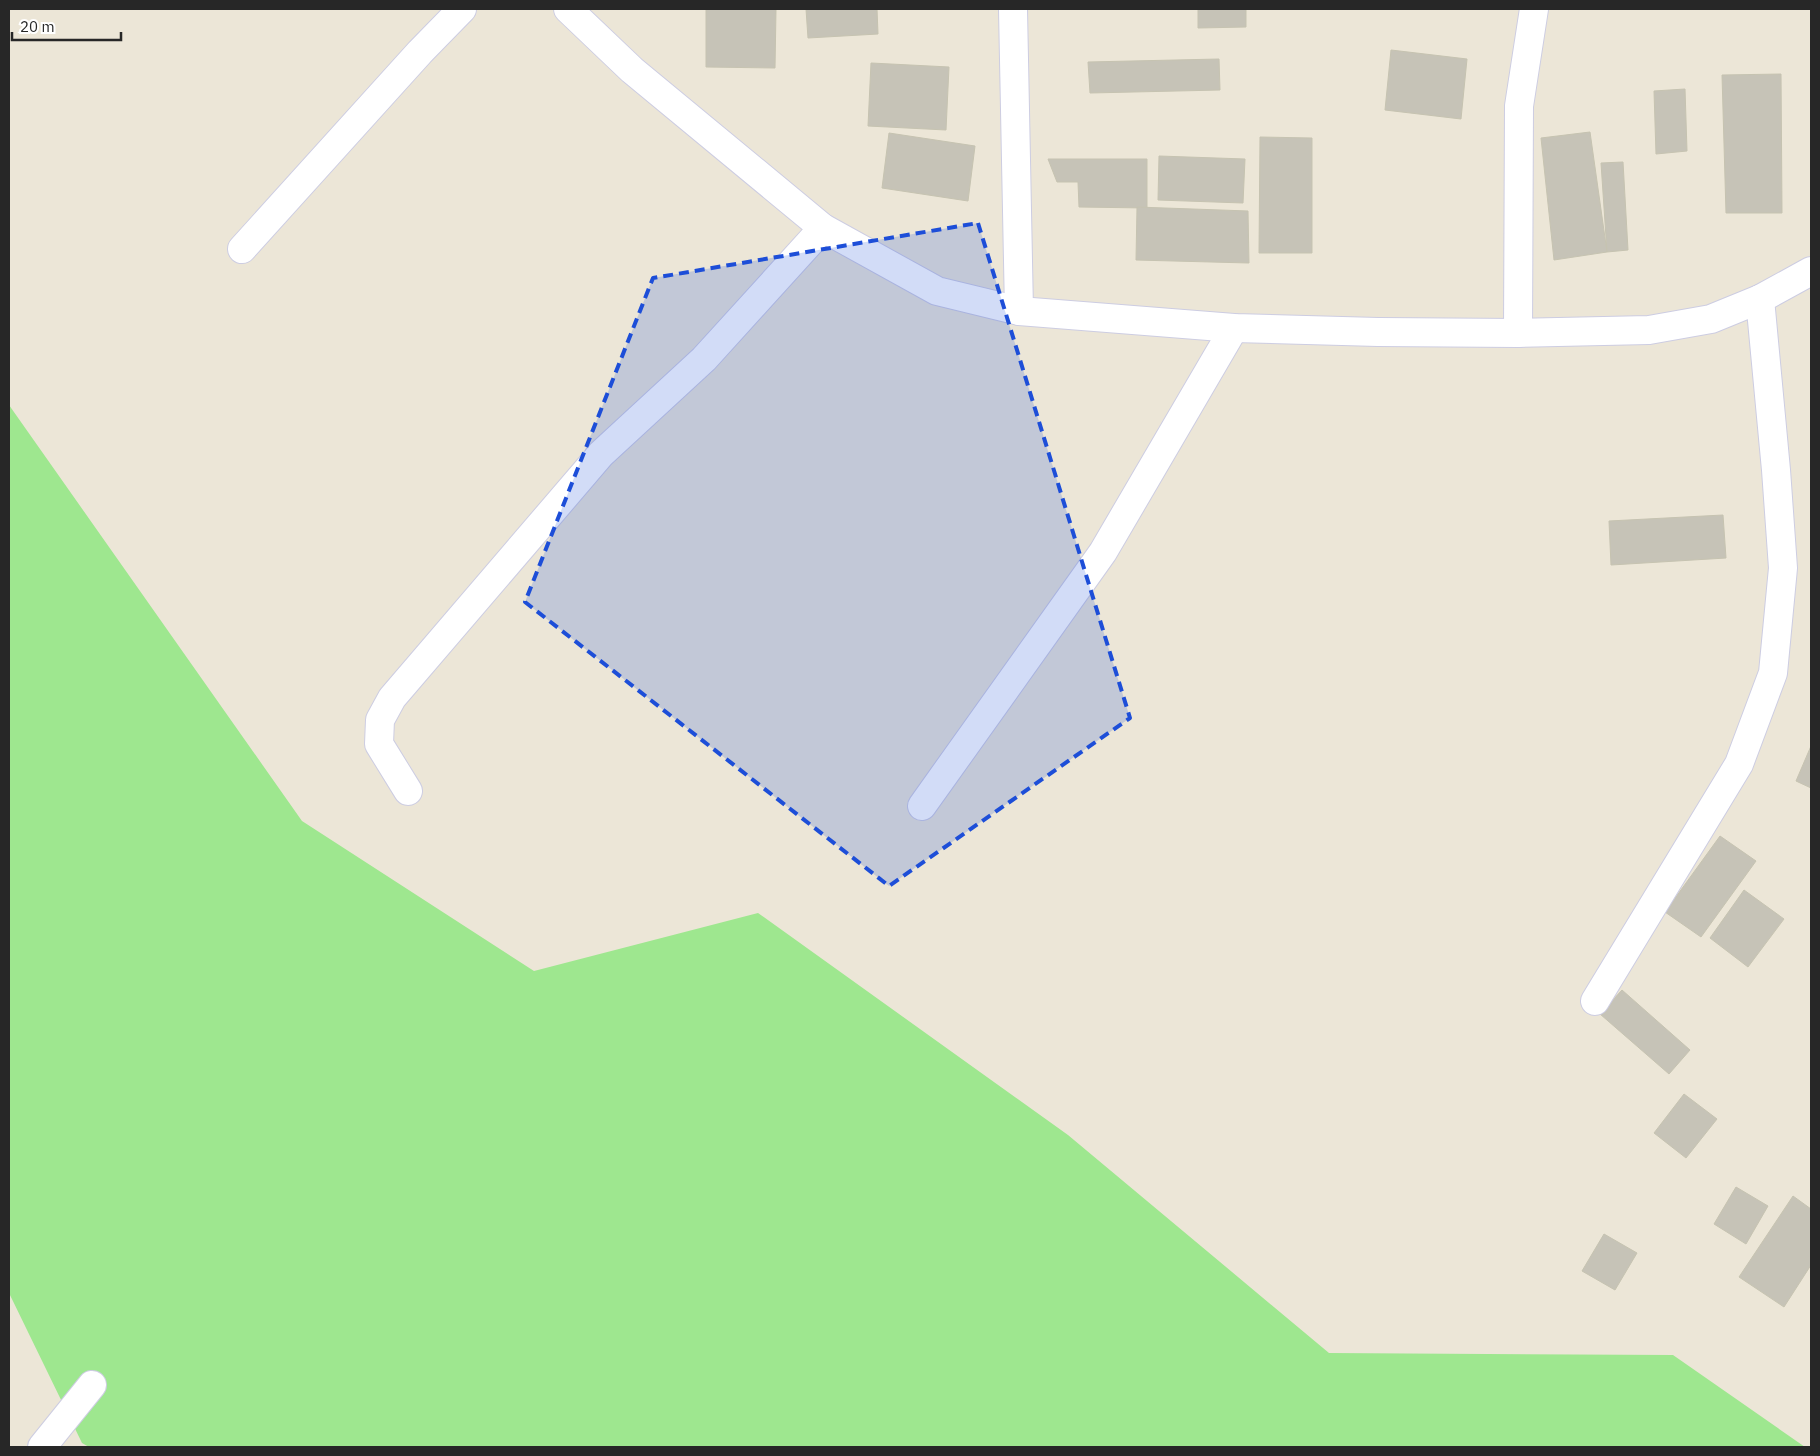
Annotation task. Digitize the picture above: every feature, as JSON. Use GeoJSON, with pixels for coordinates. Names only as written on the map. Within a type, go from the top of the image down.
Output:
{"type":"FeatureCollection","features":[{"type":"Feature","properties":{"kind":"street"},"geometry":{"type":"LineString","coordinates":[[242,249],[420,52],[462,9]]}},
{"type":"Feature","properties":{"kind":"street"},"geometry":{"type":"LineString","coordinates":[[568,9],[632,70],[823,228],[937,291],[1019,312],[1234,328],[1518,333],[1649,330],[1711,319],[1760,299],[1811,271]]}},
{"type":"Feature","properties":{"kind":"street"},"geometry":{"type":"LineString","coordinates":[[1012,9],[1019,312]]}},
{"type":"Feature","properties":{"kind":"street"},"geometry":{"type":"LineString","coordinates":[[1518,333],[1519,106],[1534,9]]}},
{"type":"Feature","properties":{"kind":"street"},"geometry":{"type":"LineString","coordinates":[[408,791],[379,744],[380,720],[392,698],[601,454],[704,359],[823,228]]}},
{"type":"Feature","properties":{"kind":"street"},"geometry":{"type":"LineString","coordinates":[[1595,1001],[1739,764],[1772,672],[1783,568],[1760,299]]}},
{"type":"Feature","properties":{"kind":"street"},"geometry":{"type":"LineString","coordinates":[[922,806],[1103,552],[1234,328]]}},
{"type":"Feature","properties":{"kind":"street"},"geometry":{"type":"LineString","coordinates":[[42,1447],[92,1385]]}},
{"type":"Feature","properties":{"kind":"highlighted area"},"geometry":{"type":"Polygon","coordinates":[[[978,223],[1130,718],[889,886],[525,602],[653,278],[978,223]]]}},
{"type":"Feature","properties":{"kind":"green space"},"geometry":{"type":"Polygon","coordinates":[[[9,405],[302,821],[534,971],[758,913],[1068,1135],[1329,1353],[1673,1355],[1805,1447],[89,1447],[82,1443],[9,1293],[9,405]]]}},
{"type":"Feature","properties":{"kind":"building"},"geometry":{"type":"Polygon","coordinates":[[[706,9],[776,9],[775,68],[706,67],[706,9]]]}},
{"type":"Feature","properties":{"kind":"building"},"geometry":{"type":"Polygon","coordinates":[[[806,9],[877,9],[878,34],[808,38],[806,9]]]}},
{"type":"Feature","properties":{"kind":"building"},"geometry":{"type":"Polygon","coordinates":[[[1198,9],[1246,9],[1246,27],[1198,28],[1198,9]]]}},
{"type":"Feature","properties":{"kind":"building"},"geometry":{"type":"Polygon","coordinates":[[[1391,50],[1467,59],[1461,119],[1385,110],[1391,50]]]}},
{"type":"Feature","properties":{"kind":"building"},"geometry":{"type":"Polygon","coordinates":[[[1219,59],[1220,90],[1090,93],[1088,62],[1219,59]]]}},
{"type":"Feature","properties":{"kind":"building"},"geometry":{"type":"Polygon","coordinates":[[[871,63],[949,67],[946,130],[868,126],[871,63]]]}},
{"type":"Feature","properties":{"kind":"building"},"geometry":{"type":"Polygon","coordinates":[[[1781,74],[1782,213],[1726,213],[1722,75],[1781,74]]]}},
{"type":"Feature","properties":{"kind":"building"},"geometry":{"type":"Polygon","coordinates":[[[1685,89],[1687,151],[1656,154],[1654,91],[1685,89]]]}},
{"type":"Feature","properties":{"kind":"building"},"geometry":{"type":"Polygon","coordinates":[[[1590,132],[1607,252],[1554,260],[1541,138],[1590,132]]]}},
{"type":"Feature","properties":{"kind":"building"},"geometry":{"type":"Polygon","coordinates":[[[889,133],[975,146],[968,201],[882,188],[889,133]]]}},
{"type":"Feature","properties":{"kind":"building"},"geometry":{"type":"Polygon","coordinates":[[[1260,137],[1312,138],[1312,253],[1259,253],[1260,137]]]}},
{"type":"Feature","properties":{"kind":"building"},"geometry":{"type":"Polygon","coordinates":[[[1159,156],[1245,159],[1243,203],[1158,200],[1159,156]]]}},
{"type":"Feature","properties":{"kind":"building"},"geometry":{"type":"Polygon","coordinates":[[[1048,159],[1147,159],[1147,208],[1079,207],[1078,182],[1057,182],[1048,159]]]}},
{"type":"Feature","properties":{"kind":"building"},"geometry":{"type":"Polygon","coordinates":[[[1623,162],[1628,250],[1607,252],[1601,163],[1623,162]]]}},
{"type":"Feature","properties":{"kind":"building"},"geometry":{"type":"Polygon","coordinates":[[[1137,207],[1248,211],[1249,263],[1136,260],[1137,207]]]}},
{"type":"Feature","properties":{"kind":"building"},"geometry":{"type":"Polygon","coordinates":[[[1723,515],[1726,558],[1611,565],[1609,521],[1723,515]]]}},
{"type":"Feature","properties":{"kind":"building"},"geometry":{"type":"Polygon","coordinates":[[[1811,746],[1811,788],[1796,781],[1811,746]]]}},
{"type":"Feature","properties":{"kind":"building"},"geometry":{"type":"Polygon","coordinates":[[[1720,836],[1756,861],[1701,937],[1665,912],[1720,836]]]}},
{"type":"Feature","properties":{"kind":"building"},"geometry":{"type":"Polygon","coordinates":[[[1744,890],[1784,919],[1748,967],[1710,938],[1744,890]]]}},
{"type":"Feature","properties":{"kind":"building"},"geometry":{"type":"Polygon","coordinates":[[[1622,990],[1690,1050],[1669,1074],[1600,1014],[1622,990]]]}},
{"type":"Feature","properties":{"kind":"building"},"geometry":{"type":"Polygon","coordinates":[[[1684,1094],[1717,1119],[1686,1158],[1654,1133],[1684,1094]]]}},
{"type":"Feature","properties":{"kind":"building"},"geometry":{"type":"Polygon","coordinates":[[[1736,1187],[1768,1206],[1746,1244],[1714,1224],[1736,1187]]]}},
{"type":"Feature","properties":{"kind":"building"},"geometry":{"type":"Polygon","coordinates":[[[1793,1196],[1811,1209],[1811,1265],[1784,1307],[1739,1277],[1793,1196]]]}},
{"type":"Feature","properties":{"kind":"building"},"geometry":{"type":"Polygon","coordinates":[[[1604,1234],[1637,1253],[1615,1290],[1582,1271],[1604,1234]]]}}]}
